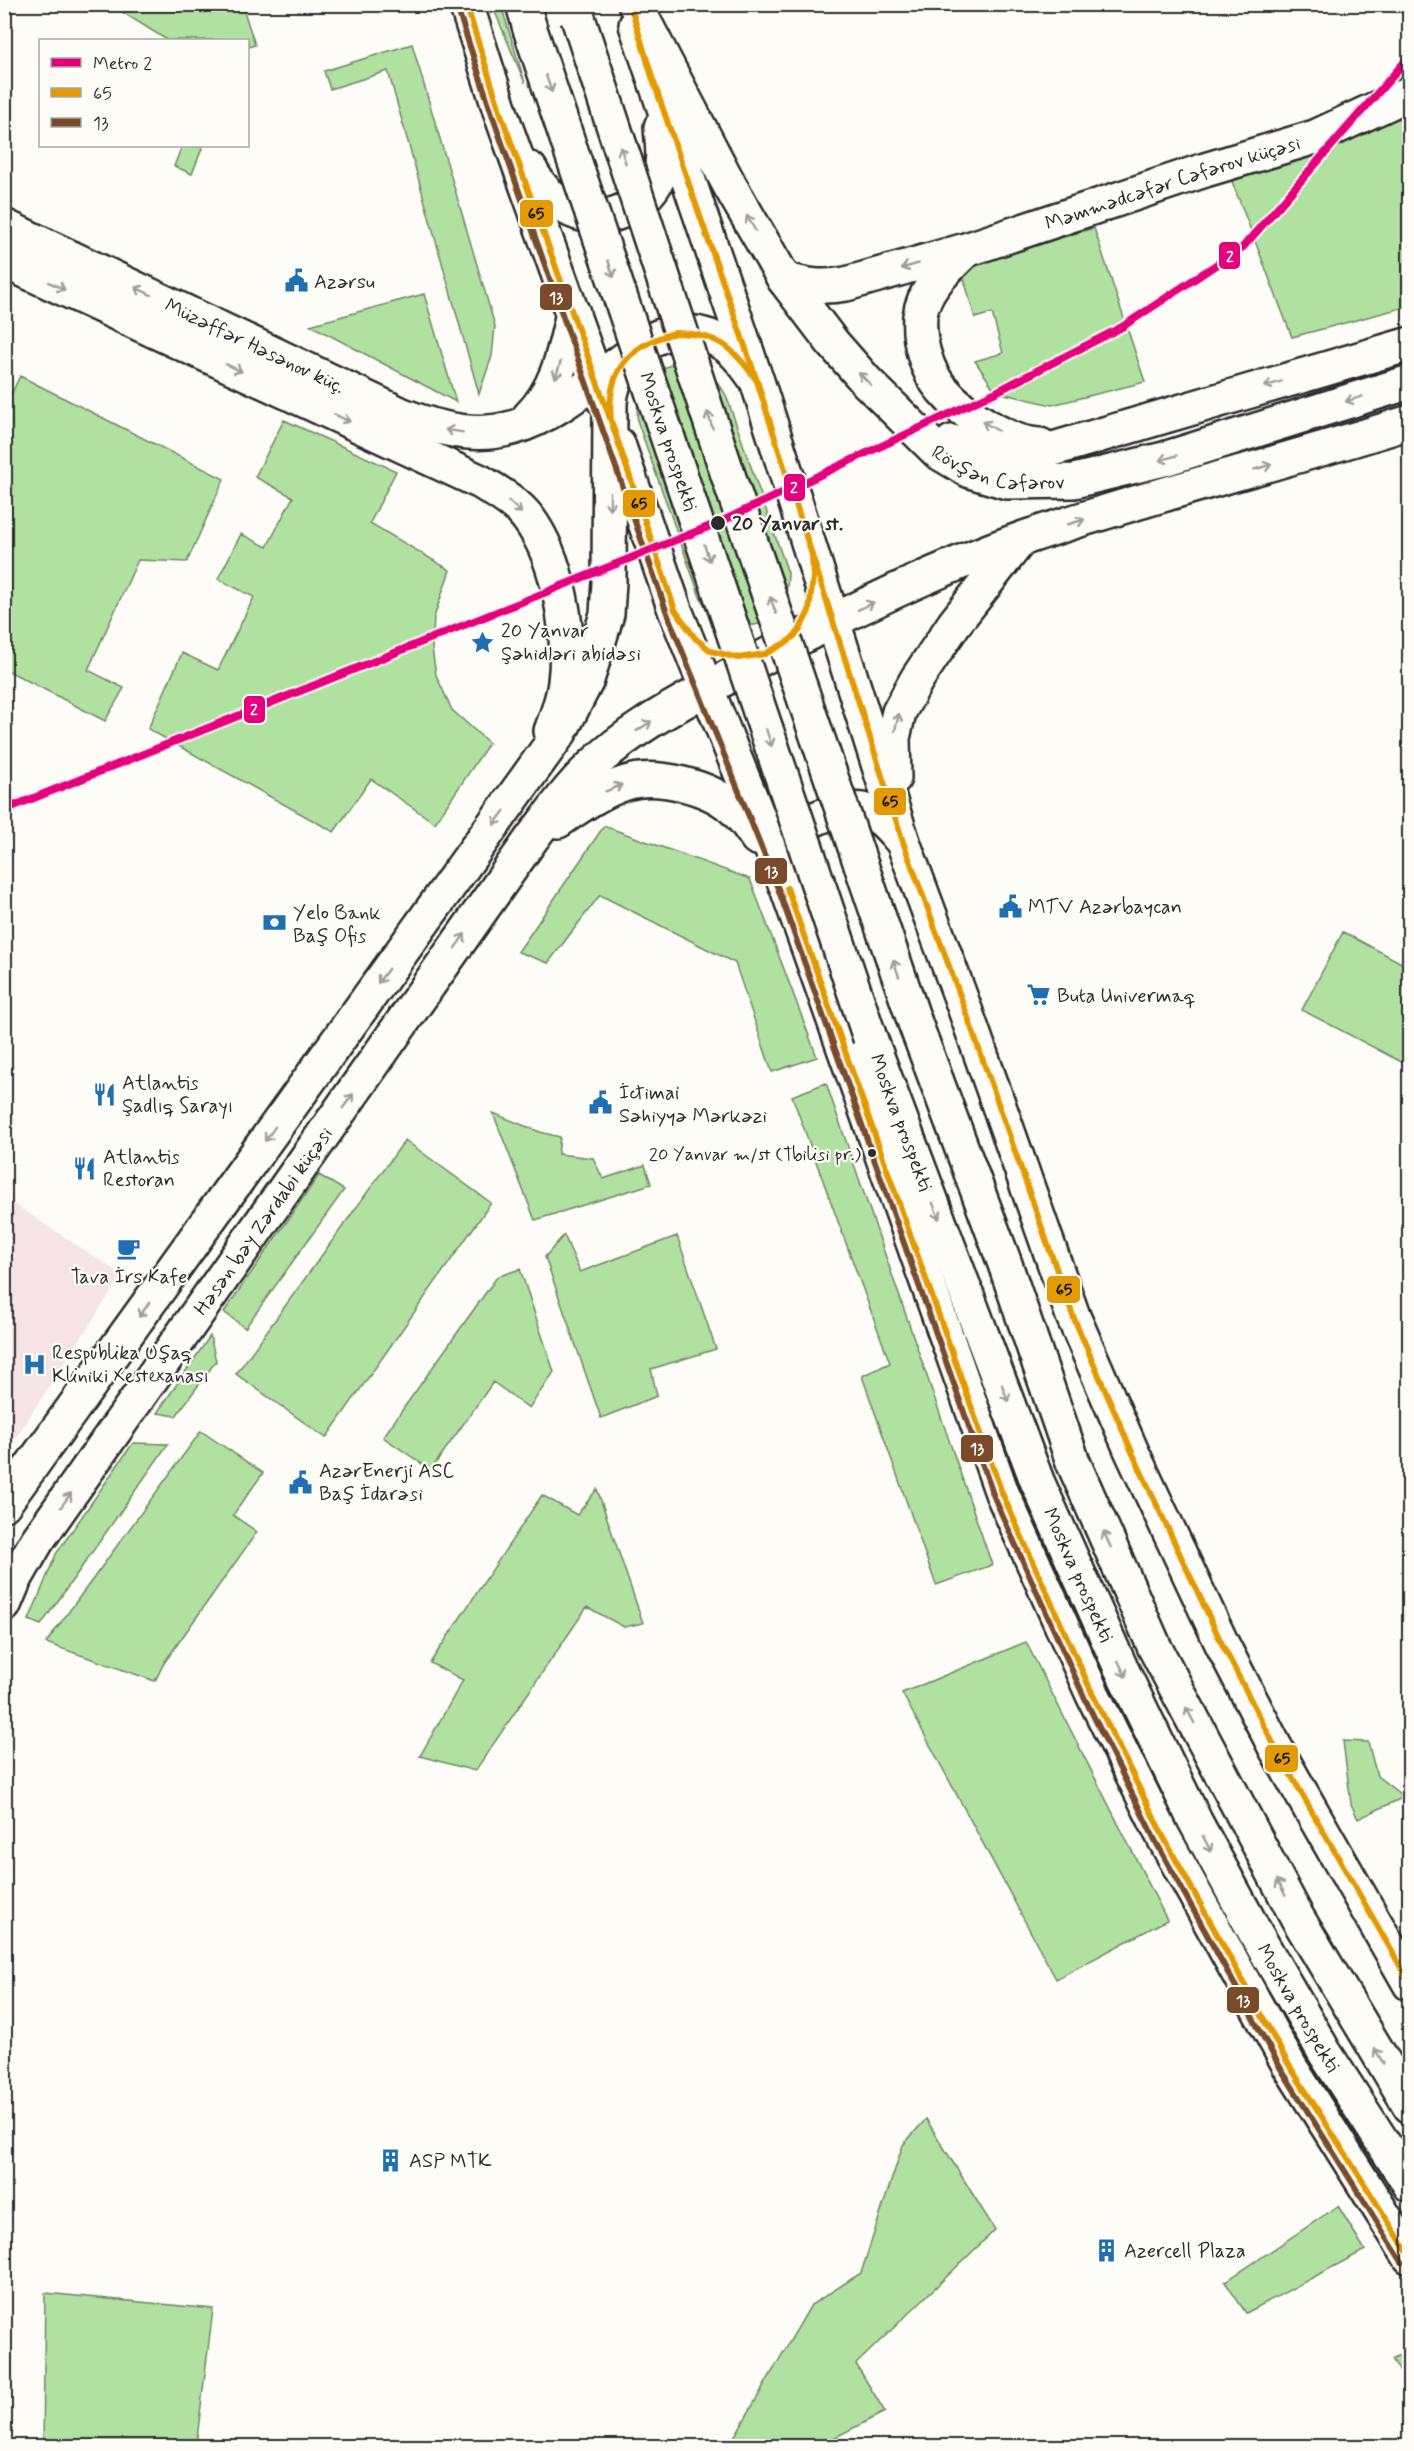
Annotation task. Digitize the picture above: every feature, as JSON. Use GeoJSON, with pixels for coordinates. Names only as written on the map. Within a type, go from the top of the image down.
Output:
{"type":"FeatureCollection","features":[{"type":"Feature","properties":{"kind":"main road"},"geometry":{"type":"LineString","coordinates":[[466,4],[502,117],[573,313],[675,609],[787,888],[1002,1493],[1093,1695],[1164,1838],[1300,2083],[1410,2257]]}},
{"type":"Feature","properties":{"kind":"main road"},"geometry":{"type":"LineString","coordinates":[[630,4],[653,80],[757,381],[903,842],[962,1001],[1073,1316],[1132,1452],[1222,1644],[1275,1747],[1410,1984]]}},
{"type":"Feature","properties":{"kind":"main road","name":"Rövşən Cəfərov"},"geometry":{"type":"LineString","coordinates":[[635,4],[730,186],[784,279],[832,342],[890,403],[938,452],[970,471],[1007,482],[1074,481],[1164,459],[1410,382]]}},
{"type":"Feature","properties":{"kind":"main road","name":"Moskva prospekti"},"geometry":{"type":"LineString","coordinates":[[576,11],[734,492],[915,1023],[1005,1264],[1073,1462],[1155,1648],[1297,1917],[1410,2106]]}},
{"type":"Feature","properties":{"kind":"main road","name":"Moskva prospekti"},"geometry":{"type":"LineString","coordinates":[[526,17],[870,1038],[1037,1481],[1120,1666],[1195,1821],[1256,1934],[1325,2053],[1410,2185]]}},
{"type":"Feature","properties":{"kind":"main road"},"geometry":{"type":"LineString","coordinates":[[502,117],[533,176],[552,200],[573,213],[594,217],[621,213],[641,201],[652,189],[660,175],[664,154],[653,80]]}},
{"type":"Feature","properties":{"kind":"main road","name":"Məmmədcəfər Cəfərov küçəsi"},"geometry":{"type":"LineString","coordinates":[[784,279],[805,286],[826,287],[846,284],[966,250],[1205,170],[1316,137],[1410,93]]}},
{"type":"Feature","properties":{"kind":"main road","name":"Müzəffər Həsənov küç."},"geometry":{"type":"LineString","coordinates":[[4,226],[438,428],[469,433],[512,429],[546,414],[649,340],[667,333],[690,332],[712,337],[727,346],[742,360],[757,381]]}},
{"type":"Feature","properties":{"kind":"main road"},"geometry":{"type":"LineString","coordinates":[[966,250],[939,276],[920,315],[921,339],[928,364],[941,389],[972,416],[1006,435],[1035,445],[1066,446]]}},
{"type":"Feature","properties":{"kind":"main road","name":"Müzəffər Həsənov küç."},"geometry":{"type":"LineString","coordinates":[[4,261],[481,482],[510,501],[527,518],[541,540],[563,613],[566,645],[565,682],[560,707],[534,771]]}},
{"type":"Feature","properties":{"kind":"main road"},"geometry":{"type":"LineString","coordinates":[[512,429],[528,418],[548,394],[560,367],[573,313]]}},
{"type":"Feature","properties":{"kind":"main road"},"geometry":{"type":"LineString","coordinates":[[890,403],[942,439],[984,452],[1009,456],[1036,454],[1410,344]]}},
{"type":"Feature","properties":{"kind":"main road"},"geometry":{"type":"LineString","coordinates":[[4,1503],[560,732],[587,680],[607,614],[611,389],[626,358]]}},
{"type":"Feature","properties":{"kind":"main road"},"geometry":{"type":"LineString","coordinates":[[675,609],[690,633],[711,651],[730,657],[759,657],[949,568],[1021,540],[1410,422]]}},
{"type":"Feature","properties":{"kind":"main road"},"geometry":{"type":"LineString","coordinates":[[1346,443],[1410,435]]}},
{"type":"Feature","properties":{"kind":"main road"},"geometry":{"type":"LineString","coordinates":[[903,842],[893,768],[893,738],[899,712],[917,679],[954,624],[1021,540]]}},
{"type":"Feature","properties":{"kind":"main road"},"geometry":{"type":"LineString","coordinates":[[776,651],[795,636],[806,621],[814,591],[812,551]]}},
{"type":"Feature","properties":{"kind":"main road","name":"Həsən bəy Zərdabi küçəsi"},"geometry":{"type":"LineString","coordinates":[[4,1605],[14,1581],[37,1541],[530,841],[570,789],[615,746],[647,724],[776,651]]}},
{"type":"Feature","properties":{"kind":"main road"},"geometry":{"type":"LineString","coordinates":[[530,841],[600,794],[628,782],[670,781],[692,786],[715,796],[734,809],[752,831],[787,888]]}},
{"type":"Feature","properties":{"kind":"main road"},"geometry":{"type":"LineString","coordinates":[[787,888],[786,862],[789,847],[803,826],[814,820],[854,809],[868,811],[880,819],[903,842]]}},
{"type":"Feature","properties":{"kind":"main road"},"geometry":{"type":"LineString","coordinates":[[4,1522],[37,1541]]}},
{"type":"Feature","properties":{"kind":"shaded area","name":"Respublika Uşaq Kliniki Xestexanası"},"geometry":{"type":"Polygon","coordinates":[[[5,1198],[122,1275],[5,1454],[5,1198]]]}},
{"type":"Feature","properties":{"kind":"green space"},"geometry":{"type":"Polygon","coordinates":[[[111,5],[242,5],[255,45],[249,47],[249,39],[165,39],[111,5]]]}},
{"type":"Feature","properties":{"kind":"green space"},"geometry":{"type":"Polygon","coordinates":[[[492,5],[501,5],[525,83],[492,5]]]}},
{"type":"Feature","properties":{"kind":"green space"},"geometry":{"type":"Polygon","coordinates":[[[412,44],[495,326],[492,356],[479,394],[388,71],[330,89],[324,71],[412,44]]]}},
{"type":"Feature","properties":{"kind":"green space"},"geometry":{"type":"Polygon","coordinates":[[[1409,108],[1409,306],[1292,337],[1231,179],[1409,108]]]}},
{"type":"Feature","properties":{"kind":"green space"},"geometry":{"type":"Polygon","coordinates":[[[182,147],[203,147],[192,174],[174,166],[182,147]]]}},
{"type":"Feature","properties":{"kind":"green space"},"geometry":{"type":"Polygon","coordinates":[[[1094,228],[1145,382],[1052,405],[996,392],[975,361],[1003,353],[992,313],[975,318],[961,268],[1094,228]]]}},
{"type":"Feature","properties":{"kind":"green space"},"geometry":{"type":"Polygon","coordinates":[[[424,294],[456,402],[310,325],[424,294]]]}},
{"type":"Feature","properties":{"kind":"green space"},"geometry":{"type":"Polygon","coordinates":[[[676,363],[706,372],[716,380],[726,395],[788,573],[784,598],[779,608],[764,622],[741,625],[715,616],[706,608],[700,597],[638,423],[638,402],[644,385],[657,372],[676,363]]]}},
{"type":"Feature","properties":{"kind":"green space"},"geometry":{"type":"Polygon","coordinates":[[[20,376],[224,479],[187,562],[138,560],[88,670],[124,688],[105,721],[5,669],[4,409],[20,376]]]}},
{"type":"Feature","properties":{"kind":"green space"},"geometry":{"type":"Polygon","coordinates":[[[284,420],[396,471],[370,523],[450,570],[434,617],[432,649],[436,675],[452,710],[489,743],[435,823],[371,779],[334,832],[148,729],[182,653],[218,670],[254,597],[218,579],[241,534],[267,547],[293,497],[255,477],[284,420]]]}},
{"type":"Feature","properties":{"kind":"green space"},"geometry":{"type":"Polygon","coordinates":[[[604,826],[750,879],[817,1057],[772,1072],[735,963],[600,895],[548,963],[518,952],[604,826]]]}},
{"type":"Feature","properties":{"kind":"green space"},"geometry":{"type":"Polygon","coordinates":[[[1343,932],[1409,967],[1409,1066],[1302,1010],[1343,932]]]}},
{"type":"Feature","properties":{"kind":"green space"},"geometry":{"type":"Polygon","coordinates":[[[826,1083],[992,1565],[936,1585],[862,1376],[890,1363],[792,1096],[826,1083]]]}},
{"type":"Feature","properties":{"kind":"green space"},"geometry":{"type":"Polygon","coordinates":[[[493,1113],[540,1132],[560,1137],[558,1154],[593,1158],[603,1179],[645,1165],[651,1184],[535,1220],[493,1113]]]}},
{"type":"Feature","properties":{"kind":"green space"},"geometry":{"type":"Polygon","coordinates":[[[405,1140],[491,1203],[326,1438],[236,1374],[405,1140]]]}},
{"type":"Feature","properties":{"kind":"green space"},"geometry":{"type":"Polygon","coordinates":[[[319,1175],[344,1190],[245,1328],[224,1312],[319,1175]]]}},
{"type":"Feature","properties":{"kind":"green space"},"geometry":{"type":"Polygon","coordinates":[[[564,1235],[580,1272],[677,1236],[716,1349],[651,1369],[657,1396],[601,1418],[545,1257],[564,1235]]]}},
{"type":"Feature","properties":{"kind":"green space"},"geometry":{"type":"Polygon","coordinates":[[[520,1269],[554,1372],[529,1408],[493,1382],[431,1470],[383,1437],[497,1277],[520,1269]]]}},
{"type":"Feature","properties":{"kind":"green space"},"geometry":{"type":"Polygon","coordinates":[[[210,1336],[216,1361],[176,1416],[157,1413],[210,1336]]]}},
{"type":"Feature","properties":{"kind":"green space"},"geometry":{"type":"Polygon","coordinates":[[[201,1431],[263,1473],[233,1515],[257,1532],[164,1663],[155,1681],[46,1643],[201,1431]]]}},
{"type":"Feature","properties":{"kind":"green space"},"geometry":{"type":"Polygon","coordinates":[[[133,1443],[168,1444],[41,1625],[29,1620],[56,1554],[133,1443]]]}},
{"type":"Feature","properties":{"kind":"green space"},"geometry":{"type":"Polygon","coordinates":[[[597,1489],[643,1623],[624,1627],[587,1607],[475,1771],[420,1756],[463,1680],[430,1663],[542,1495],[577,1515],[597,1489]]]}},
{"type":"Feature","properties":{"kind":"green space"},"geometry":{"type":"Polygon","coordinates":[[[1026,1642],[1167,1920],[1056,1979],[902,1693],[1026,1642]]]}},
{"type":"Feature","properties":{"kind":"green space"},"geometry":{"type":"Polygon","coordinates":[[[1343,1741],[1368,1742],[1377,1776],[1404,1797],[1358,1819],[1351,1804],[1343,1741]]]}},
{"type":"Feature","properties":{"kind":"green space"},"geometry":{"type":"Polygon","coordinates":[[[926,2119],[995,2230],[856,2364],[885,2412],[818,2446],[729,2446],[811,2305],[861,2273],[903,2145],[926,2119]]]}},
{"type":"Feature","properties":{"kind":"green space"},"geometry":{"type":"Polygon","coordinates":[[[1338,2206],[1365,2250],[1246,2313],[1225,2282],[1338,2206]]]}},
{"type":"Feature","properties":{"kind":"green space"},"geometry":{"type":"Polygon","coordinates":[[[45,2293],[213,2309],[196,2446],[43,2446],[45,2293]]]}},
{"type":"Feature","properties":{"kind":"green space"},"geometry":{"type":"Polygon","coordinates":[[[1405,2351],[1409,2358],[1409,2386],[1392,2359],[1405,2351]]]}},
{"type":"Feature","properties":{"kind":"metro line","name":"2"},"geometry":{"type":"LineString","coordinates":[[4,810],[718,523],[996,392],[1122,327],[1243,247],[1410,56]]}},
{"type":"Feature","properties":{"kind":"transit line","name":"65"},"geometry":{"type":"LineString","coordinates":[[466,4],[502,117],[611,421]]}},
{"type":"Feature","properties":{"kind":"transit line","name":"65"},"geometry":{"type":"LineString","coordinates":[[630,4],[653,80],[757,381]]}},
{"type":"Feature","properties":{"kind":"transit line","name":"13"},"geometry":{"type":"LineString","coordinates":[[457,7],[494,120],[667,613],[779,891],[994,1497],[1085,1699],[1156,1842],[1281,2069],[1402,2262]]}},
{"type":"Feature","properties":{"kind":"transit line","name":"65"},"geometry":{"type":"LineString","coordinates":[[675,333],[713,339],[732,351],[757,381],[812,555],[813,577],[809,611],[799,631],[789,641],[765,654],[738,658],[711,651],[695,638],[675,610],[611,421],[612,388],[624,363],[644,345],[675,333]]}},
{"type":"Feature","properties":{"kind":"transit line","name":"65"},"geometry":{"type":"LineString","coordinates":[[812,555],[903,842],[962,1001],[1073,1316],[1132,1452],[1222,1644],[1275,1747],[1410,1983]]}},
{"type":"Feature","properties":{"kind":"transit line","name":"65"},"geometry":{"type":"LineString","coordinates":[[787,888],[1002,1493],[1093,1695],[1164,1838],[1289,2065],[1410,2256]]}},
{"type":"Feature","properties":{"kind":"place","name":"Azərsu"},"geometry":{"type":"Point","coordinates":[296,281]}},
{"type":"Feature","properties":{"kind":"place","name":"20 Yanvar st."},"geometry":{"type":"Point","coordinates":[718,523]}},
{"type":"Feature","properties":{"kind":"place","name":"20 Yanvar Şəhidləri abidəsi"},"geometry":{"type":"Point","coordinates":[483,642]}},
{"type":"Feature","properties":{"kind":"place","name":"MTV Azərbaycan"},"geometry":{"type":"Point","coordinates":[1010,906]}},
{"type":"Feature","properties":{"kind":"place","name":"Yelo Bank Baş Ofis"},"geometry":{"type":"Point","coordinates":[275,923]}},
{"type":"Feature","properties":{"kind":"place","name":"Buta Univermaq"},"geometry":{"type":"Point","coordinates":[1039,995]}},
{"type":"Feature","properties":{"kind":"place","name":"Atlantis Şadlıq Sarayı"},"geometry":{"type":"Point","coordinates":[104,1094]}},
{"type":"Feature","properties":{"kind":"place","name":"İctimai Səhiyyə Mərkəzi"},"geometry":{"type":"Point","coordinates":[601,1103]}},
{"type":"Feature","properties":{"kind":"place","name":"20 Yanvar m/st (Tbilisi pr.)"},"geometry":{"type":"Point","coordinates":[872,1153]}},
{"type":"Feature","properties":{"kind":"place","name":"Atlantis Restoran"},"geometry":{"type":"Point","coordinates":[85,1168]}},
{"type":"Feature","properties":{"kind":"place","name":"Tava İrs Kafe"},"geometry":{"type":"Point","coordinates":[129,1248]}},
{"type":"Feature","properties":{"kind":"place","name":"Respublika Uşaq Kliniki Xestexanası"},"geometry":{"type":"Point","coordinates":[34,1364]}},
{"type":"Feature","properties":{"kind":"place","name":"AzərEnerji ASC Baş İdarəsi"},"geometry":{"type":"Point","coordinates":[301,1482]}},
{"type":"Feature","properties":{"kind":"place","name":"ASP MTK"},"geometry":{"type":"Point","coordinates":[391,2160]}},
{"type":"Feature","properties":{"kind":"place","name":"Azercell Plaza"},"geometry":{"type":"Point","coordinates":[1106,2250]}}]}
